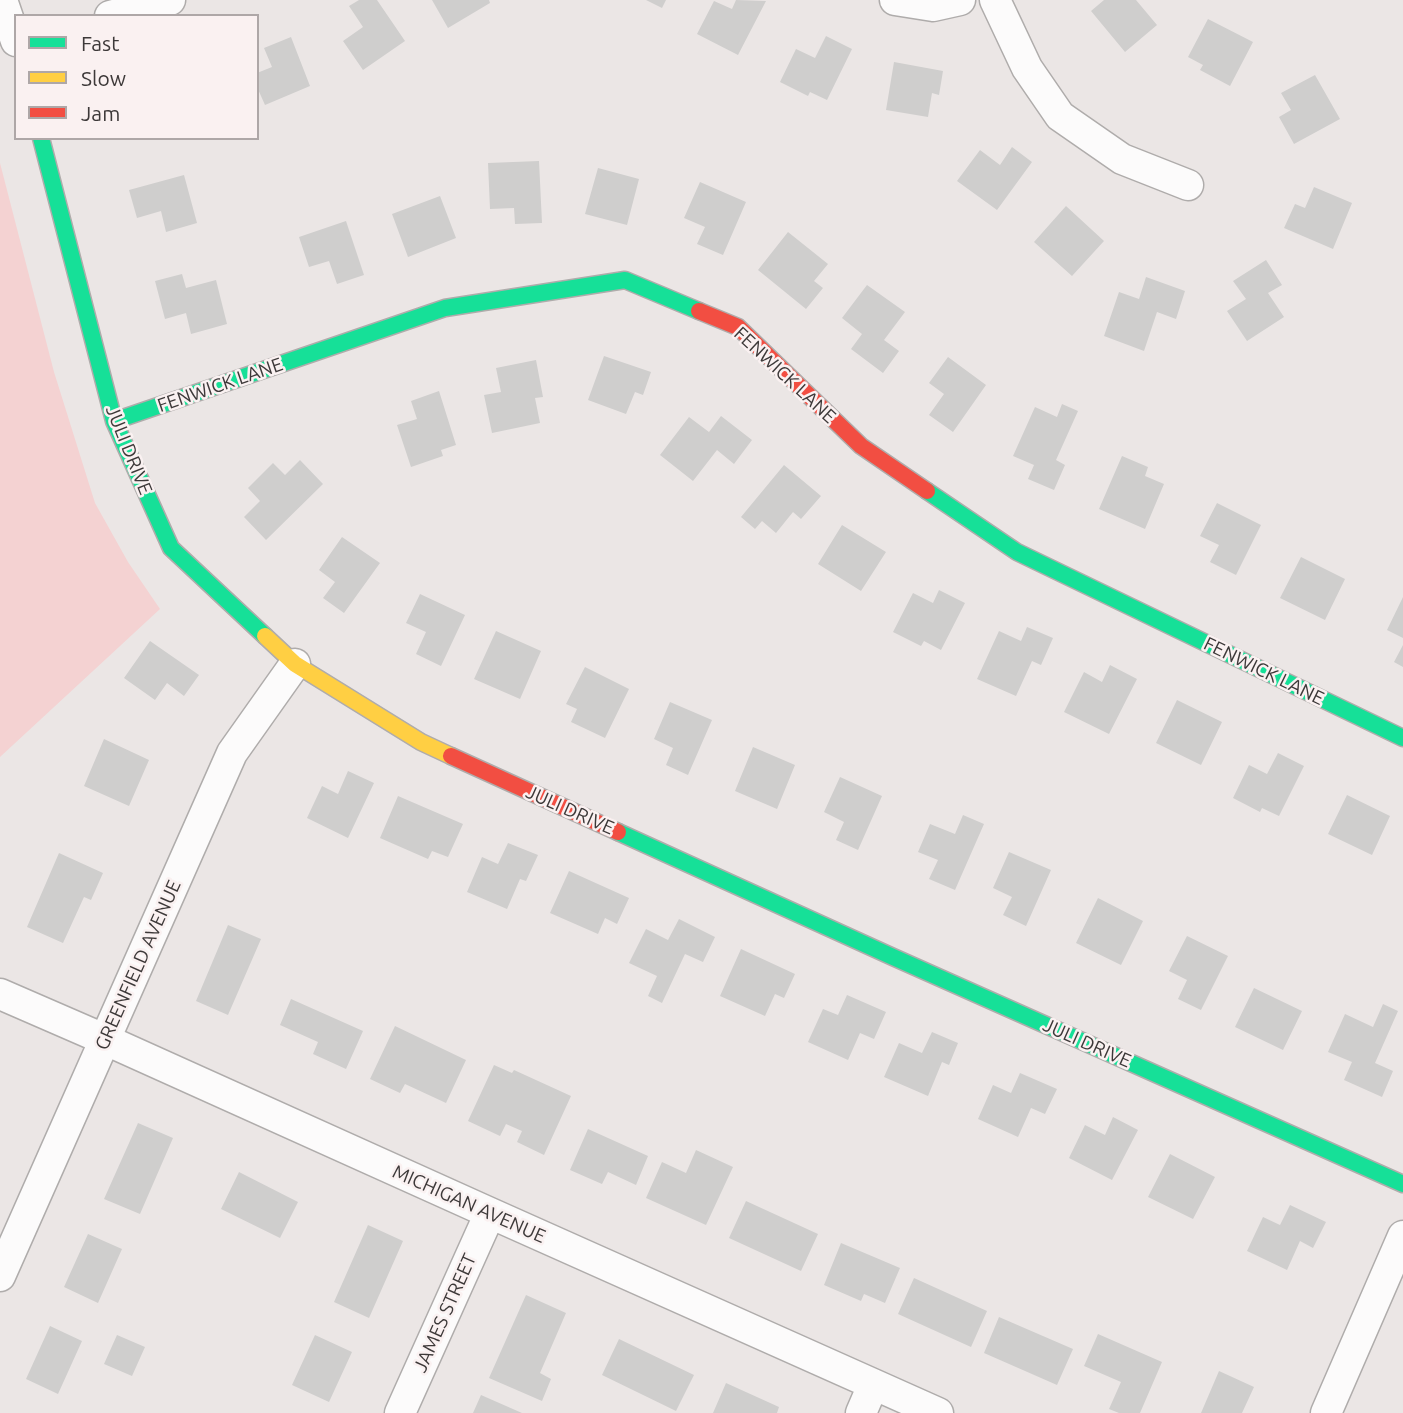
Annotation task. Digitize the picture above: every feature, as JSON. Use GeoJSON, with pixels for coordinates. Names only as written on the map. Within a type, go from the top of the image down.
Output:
{"type":"FeatureCollection","features":[{"type":"Feature","properties":{"kind":"street"},"geometry":{"type":"LineString","coordinates":[[2,0],[14,35]]}},
{"type":"Feature","properties":{"kind":"street"},"geometry":{"type":"LineString","coordinates":[[118,14],[170,0]]}},
{"type":"Feature","properties":{"kind":"street"},"geometry":{"type":"LineString","coordinates":[[895,0],[933,6],[960,0]]}},
{"type":"Feature","properties":{"kind":"street"},"geometry":{"type":"LineString","coordinates":[[995,0],[1027,68],[1060,116],[1122,159],[1188,185]]}},
{"type":"Feature","properties":{"kind":"street","name":"JULI DRIVE"},"geometry":{"type":"LineString","coordinates":[[42,140],[114,421],[171,548],[295,664],[421,742],[906,963],[1403,1184]]}},
{"type":"Feature","properties":{"kind":"street","name":"FENWICK LANE"},"geometry":{"type":"LineString","coordinates":[[114,421],[445,308],[625,281],[737,327],[860,446],[1017,552],[1403,738]]}},
{"type":"Feature","properties":{"kind":"street","name":"GREENFIELD AVENUE"},"geometry":{"type":"LineString","coordinates":[[0,1276],[232,753],[295,664]]}},
{"type":"Feature","properties":{"kind":"street","name":"MICHIGAN AVENUE"},"geometry":{"type":"LineString","coordinates":[[0,994],[938,1413]]}},
{"type":"Feature","properties":{"kind":"street","name":"JAMES STREET"},"geometry":{"type":"LineString","coordinates":[[400,1413],[490,1213]]}},
{"type":"Feature","properties":{"kind":"street"},"geometry":{"type":"LineString","coordinates":[[1326,1413],[1403,1236]]}},
{"type":"Feature","properties":{"kind":"street"},"geometry":{"type":"LineString","coordinates":[[861,1413],[873,1385]]}},
{"type":"Feature","properties":{"kind":"shaded area"},"geometry":{"type":"Polygon","coordinates":[[[0,163],[54,372],[95,503],[128,562],[160,609],[0,757],[0,163]]]}},
{"type":"Feature","properties":{"kind":"building"},"geometry":{"type":"Polygon","coordinates":[[[359,0],[377,0],[405,41],[363,70],[343,41],[363,27],[349,6],[359,0]]]}},
{"type":"Feature","properties":{"kind":"building"},"geometry":{"type":"Polygon","coordinates":[[[432,0],[489,0],[490,3],[448,28],[432,0]]]}},
{"type":"Feature","properties":{"kind":"building"},"geometry":{"type":"Polygon","coordinates":[[[646,0],[666,0],[662,8],[646,0]]]}},
{"type":"Feature","properties":{"kind":"building"},"geometry":{"type":"Polygon","coordinates":[[[736,0],[766,1],[738,55],[697,34],[714,1],[732,9],[736,0]]]}},
{"type":"Feature","properties":{"kind":"building"},"geometry":{"type":"Polygon","coordinates":[[[1104,0],[1136,0],[1157,25],[1125,52],[1091,11],[1104,0]]]}},
{"type":"Feature","properties":{"kind":"building"},"geometry":{"type":"Polygon","coordinates":[[[1208,19],[1253,42],[1230,86],[1200,70],[1203,65],[1188,57],[1208,19]]]}},
{"type":"Feature","properties":{"kind":"building"},"geometry":{"type":"Polygon","coordinates":[[[826,36],[852,49],[827,100],[810,92],[808,96],[780,82],[796,49],[815,58],[826,36]]]}},
{"type":"Feature","properties":{"kind":"building"},"geometry":{"type":"Polygon","coordinates":[[[291,37],[310,86],[265,105],[259,92],[259,72],[272,67],[264,48],[291,37]]]}},
{"type":"Feature","properties":{"kind":"building"},"geometry":{"type":"Polygon","coordinates":[[[894,62],[943,71],[939,95],[932,93],[928,117],[886,110],[894,62]]]}},
{"type":"Feature","properties":{"kind":"building"},"geometry":{"type":"Polygon","coordinates":[[[1315,75],[1340,119],[1294,144],[1279,117],[1291,110],[1281,93],[1315,75]]]}},
{"type":"Feature","properties":{"kind":"building"},"geometry":{"type":"Polygon","coordinates":[[[1012,147],[1032,162],[997,210],[957,181],[980,150],[1000,165],[1012,147]]]}},
{"type":"Feature","properties":{"kind":"building"},"geometry":{"type":"Polygon","coordinates":[[[539,161],[542,223],[515,224],[514,208],[490,209],[488,163],[539,161]]]}},
{"type":"Feature","properties":{"kind":"building"},"geometry":{"type":"Polygon","coordinates":[[[598,168],[639,179],[627,225],[585,214],[598,168]]]}},
{"type":"Feature","properties":{"kind":"building"},"geometry":{"type":"Polygon","coordinates":[[[184,175],[197,223],[166,232],[161,211],[137,218],[129,190],[184,175]]]}},
{"type":"Feature","properties":{"kind":"building"},"geometry":{"type":"Polygon","coordinates":[[[700,182],[746,202],[723,255],[697,244],[705,227],[684,218],[700,182]]]}},
{"type":"Feature","properties":{"kind":"building"},"geometry":{"type":"Polygon","coordinates":[[[1314,187],[1352,203],[1333,249],[1284,228],[1295,204],[1305,208],[1314,187]]]}},
{"type":"Feature","properties":{"kind":"building"},"geometry":{"type":"Polygon","coordinates":[[[440,196],[456,238],[408,257],[392,214],[440,196]]]}},
{"type":"Feature","properties":{"kind":"building"},"geometry":{"type":"Polygon","coordinates":[[[1066,206],[1104,241],[1072,276],[1034,242],[1066,206]]]}},
{"type":"Feature","properties":{"kind":"building"},"geometry":{"type":"Polygon","coordinates":[[[346,221],[364,275],[337,284],[329,261],[309,267],[299,237],[346,221]]]}},
{"type":"Feature","properties":{"kind":"building"},"geometry":{"type":"Polygon","coordinates":[[[788,232],[828,264],[814,281],[823,288],[806,309],[758,270],[788,232]]]}},
{"type":"Feature","properties":{"kind":"building"},"geometry":{"type":"Polygon","coordinates":[[[1266,260],[1282,285],[1268,293],[1284,317],[1247,341],[1227,311],[1246,299],[1233,281],[1266,260]]]}},
{"type":"Feature","properties":{"kind":"building"},"geometry":{"type":"Polygon","coordinates":[[[182,274],[186,288],[216,280],[227,324],[191,334],[186,313],[165,319],[155,281],[182,274]]]}},
{"type":"Feature","properties":{"kind":"building"},"geometry":{"type":"Polygon","coordinates":[[[1146,277],[1185,291],[1176,319],[1157,312],[1144,351],[1104,336],[1119,292],[1139,299],[1146,277]]]}},
{"type":"Feature","properties":{"kind":"building"},"geometry":{"type":"Polygon","coordinates":[[[867,285],[905,312],[884,340],[899,351],[883,373],[851,349],[862,334],[842,318],[867,285]]]}},
{"type":"Feature","properties":{"kind":"building"},"geometry":{"type":"Polygon","coordinates":[[[604,356],[651,372],[643,395],[635,392],[626,414],[588,400],[604,356]]]}},
{"type":"Feature","properties":{"kind":"building"},"geometry":{"type":"Polygon","coordinates":[[[948,357],[986,385],[953,432],[929,415],[944,394],[929,383],[948,357]]]}},
{"type":"Feature","properties":{"kind":"building"},"geometry":{"type":"Polygon","coordinates":[[[536,360],[543,397],[535,398],[540,423],[492,433],[484,395],[501,392],[496,368],[536,360]]]}},
{"type":"Feature","properties":{"kind":"building"},"geometry":{"type":"Polygon","coordinates":[[[439,391],[456,445],[441,450],[443,456],[411,467],[397,425],[417,419],[411,401],[439,391]]]}},
{"type":"Feature","properties":{"kind":"building"},"geometry":{"type":"Polygon","coordinates":[[[1062,404],[1078,411],[1056,460],[1065,465],[1054,490],[1028,479],[1034,465],[1013,456],[1035,407],[1057,417],[1062,404]]]}},
{"type":"Feature","properties":{"kind":"building"},"geometry":{"type":"Polygon","coordinates":[[[721,416],[752,440],[734,464],[717,450],[693,481],[660,455],[689,417],[709,432],[721,416]]]}},
{"type":"Feature","properties":{"kind":"building"},"geometry":{"type":"Polygon","coordinates":[[[1122,456],[1148,467],[1145,476],[1164,484],[1145,529],[1099,509],[1122,456]]]}},
{"type":"Feature","properties":{"kind":"building"},"geometry":{"type":"Polygon","coordinates":[[[300,460],[323,484],[266,540],[244,517],[260,501],[248,488],[273,463],[285,475],[300,460]]]}},
{"type":"Feature","properties":{"kind":"building"},"geometry":{"type":"Polygon","coordinates":[[[784,465],[821,496],[801,519],[793,512],[776,533],[762,521],[755,529],[741,517],[784,465]]]}},
{"type":"Feature","properties":{"kind":"building"},"geometry":{"type":"Polygon","coordinates":[[[1217,503],[1261,525],[1236,575],[1210,562],[1219,545],[1200,536],[1217,503]]]}},
{"type":"Feature","properties":{"kind":"building"},"geometry":{"type":"Polygon","coordinates":[[[842,525],[886,552],[861,591],[818,564],[842,525]]]}},
{"type":"Feature","properties":{"kind":"building"},"geometry":{"type":"Polygon","coordinates":[[[342,537],[380,563],[344,613],[323,598],[335,582],[319,570],[342,537]]]}},
{"type":"Feature","properties":{"kind":"building"},"geometry":{"type":"Polygon","coordinates":[[[1301,557],[1345,579],[1325,620],[1280,598],[1301,557]]]}},
{"type":"Feature","properties":{"kind":"building"},"geometry":{"type":"Polygon","coordinates":[[[939,590],[965,603],[941,650],[924,641],[921,646],[893,632],[913,593],[933,603],[939,590]]]}},
{"type":"Feature","properties":{"kind":"building"},"geometry":{"type":"Polygon","coordinates":[[[420,594],[465,615],[441,666],[416,654],[426,632],[406,623],[420,594]]]}},
{"type":"Feature","properties":{"kind":"building"},"geometry":{"type":"Polygon","coordinates":[[[1403,597],[1403,638],[1387,630],[1403,597]]]}},
{"type":"Feature","properties":{"kind":"building"},"geometry":{"type":"Polygon","coordinates":[[[1027,627],[1053,638],[1041,665],[1032,661],[1016,696],[977,679],[999,631],[1021,641],[1027,627]]]}},
{"type":"Feature","properties":{"kind":"building"},"geometry":{"type":"Polygon","coordinates":[[[496,631],[541,651],[520,699],[474,679],[496,631]]]}},
{"type":"Feature","properties":{"kind":"building"},"geometry":{"type":"Polygon","coordinates":[[[150,641],[199,675],[184,696],[167,683],[155,700],[124,678],[150,641]]]}},
{"type":"Feature","properties":{"kind":"building"},"geometry":{"type":"Polygon","coordinates":[[[1403,645],[1403,667],[1394,662],[1403,645]]]}},
{"type":"Feature","properties":{"kind":"building"},"geometry":{"type":"Polygon","coordinates":[[[1110,665],[1137,679],[1109,734],[1064,712],[1084,672],[1102,682],[1110,665]]]}},
{"type":"Feature","properties":{"kind":"building"},"geometry":{"type":"Polygon","coordinates":[[[585,667],[629,689],[605,738],[571,722],[577,709],[566,704],[585,667]]]}},
{"type":"Feature","properties":{"kind":"building"},"geometry":{"type":"Polygon","coordinates":[[[1177,700],[1222,722],[1201,765],[1156,743],[1177,700]]]}},
{"type":"Feature","properties":{"kind":"building"},"geometry":{"type":"Polygon","coordinates":[[[670,702],[712,720],[688,775],[666,765],[673,748],[654,739],[670,702]]]}},
{"type":"Feature","properties":{"kind":"building"},"geometry":{"type":"Polygon","coordinates":[[[104,739],[149,760],[129,806],[84,786],[104,739]]]}},
{"type":"Feature","properties":{"kind":"building"},"geometry":{"type":"Polygon","coordinates":[[[753,747],[795,765],[777,809],[735,791],[753,747]]]}},
{"type":"Feature","properties":{"kind":"building"},"geometry":{"type":"Polygon","coordinates":[[[1278,753],[1304,766],[1279,816],[1262,808],[1260,812],[1233,798],[1249,765],[1267,774],[1278,753]]]}},
{"type":"Feature","properties":{"kind":"building"},"geometry":{"type":"Polygon","coordinates":[[[348,771],[374,783],[348,838],[307,818],[322,786],[338,794],[348,771]]]}},
{"type":"Feature","properties":{"kind":"building"},"geometry":{"type":"Polygon","coordinates":[[[840,777],[882,796],[858,850],[836,840],[844,822],[824,812],[840,777]]]}},
{"type":"Feature","properties":{"kind":"building"},"geometry":{"type":"Polygon","coordinates":[[[1347,795],[1390,816],[1372,855],[1328,834],[1347,795]]]}},
{"type":"Feature","properties":{"kind":"building"},"geometry":{"type":"Polygon","coordinates":[[[398,796],[463,824],[448,857],[432,851],[428,859],[380,838],[398,796]]]}},
{"type":"Feature","properties":{"kind":"building"},"geometry":{"type":"Polygon","coordinates":[[[963,815],[984,824],[955,890],[929,879],[938,860],[918,852],[930,824],[955,834],[963,815]]]}},
{"type":"Feature","properties":{"kind":"building"},"geometry":{"type":"Polygon","coordinates":[[[508,843],[538,855],[526,881],[520,879],[507,909],[467,892],[482,857],[498,864],[508,843]]]}},
{"type":"Feature","properties":{"kind":"building"},"geometry":{"type":"Polygon","coordinates":[[[1009,852],[1051,870],[1026,926],[1003,915],[1012,897],[993,888],[1009,852]]]}},
{"type":"Feature","properties":{"kind":"building"},"geometry":{"type":"Polygon","coordinates":[[[59,853],[103,873],[91,900],[84,897],[63,943],[27,927],[59,853]]]}},
{"type":"Feature","properties":{"kind":"building"},"geometry":{"type":"Polygon","coordinates":[[[569,871],[629,898],[617,924],[605,918],[598,934],[550,913],[569,871]]]}},
{"type":"Feature","properties":{"kind":"building"},"geometry":{"type":"Polygon","coordinates":[[[1098,898],[1143,921],[1121,965],[1076,943],[1098,898]]]}},
{"type":"Feature","properties":{"kind":"building"},"geometry":{"type":"Polygon","coordinates":[[[679,919],[715,937],[703,962],[685,954],[662,1003],[648,996],[657,976],[629,963],[646,929],[668,940],[679,919]]]}},
{"type":"Feature","properties":{"kind":"building"},"geometry":{"type":"Polygon","coordinates":[[[228,925],[261,939],[228,1015],[196,1001],[228,925]]]}},
{"type":"Feature","properties":{"kind":"building"},"geometry":{"type":"Polygon","coordinates":[[[1187,936],[1228,956],[1201,1010],[1178,999],[1187,980],[1169,971],[1187,936]]]}},
{"type":"Feature","properties":{"kind":"building"},"geometry":{"type":"Polygon","coordinates":[[[741,949],[795,974],[784,998],[775,994],[765,1016],[720,996],[741,949]]]}},
{"type":"Feature","properties":{"kind":"building"},"geometry":{"type":"Polygon","coordinates":[[[1254,988],[1302,1011],[1283,1050],[1235,1027],[1254,988]]]}},
{"type":"Feature","properties":{"kind":"building"},"geometry":{"type":"Polygon","coordinates":[[[847,995],[886,1012],[874,1039],[860,1033],[848,1060],[808,1042],[823,1009],[838,1015],[847,995]]]}},
{"type":"Feature","properties":{"kind":"building"},"geometry":{"type":"Polygon","coordinates":[[[291,999],[363,1031],[346,1069],[313,1054],[318,1042],[280,1025],[291,999]]]}},
{"type":"Feature","properties":{"kind":"building"},"geometry":{"type":"Polygon","coordinates":[[[1383,1004],[1398,1011],[1375,1063],[1393,1071],[1382,1097],[1344,1080],[1352,1062],[1328,1052],[1345,1014],[1373,1027],[1383,1004]]]}},
{"type":"Feature","properties":{"kind":"building"},"geometry":{"type":"Polygon","coordinates":[[[395,1026],[466,1060],[446,1103],[405,1084],[400,1093],[370,1079],[395,1026]]]}},
{"type":"Feature","properties":{"kind":"building"},"geometry":{"type":"Polygon","coordinates":[[[932,1032],[958,1043],[949,1065],[942,1062],[928,1096],[884,1077],[899,1043],[922,1053],[932,1032]]]}},
{"type":"Feature","properties":{"kind":"building"},"geometry":{"type":"Polygon","coordinates":[[[494,1065],[512,1073],[514,1070],[571,1096],[544,1155],[517,1142],[522,1131],[506,1124],[500,1136],[468,1121],[494,1065]]]}},
{"type":"Feature","properties":{"kind":"building"},"geometry":{"type":"Polygon","coordinates":[[[1020,1073],[1057,1089],[1045,1114],[1031,1108],[1018,1137],[978,1119],[993,1085],[1011,1093],[1020,1073]]]}},
{"type":"Feature","properties":{"kind":"building"},"geometry":{"type":"Polygon","coordinates":[[[1113,1117],[1138,1130],[1112,1180],[1069,1158],[1085,1125],[1105,1135],[1113,1117]]]}},
{"type":"Feature","properties":{"kind":"building"},"geometry":{"type":"Polygon","coordinates":[[[138,1123],[173,1138],[140,1214],[104,1199],[138,1123]]]}},
{"type":"Feature","properties":{"kind":"building"},"geometry":{"type":"Polygon","coordinates":[[[588,1129],[648,1156],[636,1185],[608,1172],[602,1184],[570,1170],[588,1129]]]}},
{"type":"Feature","properties":{"kind":"building"},"geometry":{"type":"Polygon","coordinates":[[[696,1150],[733,1167],[706,1225],[646,1198],[662,1162],[686,1173],[696,1150]]]}},
{"type":"Feature","properties":{"kind":"building"},"geometry":{"type":"Polygon","coordinates":[[[1170,1154],[1215,1177],[1193,1219],[1148,1197],[1170,1154]]]}},
{"type":"Feature","properties":{"kind":"building"},"geometry":{"type":"Polygon","coordinates":[[[239,1172],[298,1202],[280,1238],[221,1209],[239,1172]]]}},
{"type":"Feature","properties":{"kind":"building"},"geometry":{"type":"Polygon","coordinates":[[[746,1201],[818,1234],[801,1271],[729,1238],[746,1201]]]}},
{"type":"Feature","properties":{"kind":"building"},"geometry":{"type":"Polygon","coordinates":[[[1290,1205],[1326,1222],[1313,1248],[1300,1241],[1287,1270],[1247,1251],[1263,1217],[1280,1225],[1290,1205]]]}},
{"type":"Feature","properties":{"kind":"building"},"geometry":{"type":"Polygon","coordinates":[[[368,1225],[403,1241],[369,1318],[334,1302],[368,1225]]]}},
{"type":"Feature","properties":{"kind":"building"},"geometry":{"type":"Polygon","coordinates":[[[88,1234],[122,1249],[98,1303],[64,1287],[88,1234]]]}},
{"type":"Feature","properties":{"kind":"building"},"geometry":{"type":"Polygon","coordinates":[[[841,1243],[900,1268],[885,1303],[864,1294],[861,1301],[824,1285],[841,1243]]]}},
{"type":"Feature","properties":{"kind":"building"},"geometry":{"type":"Polygon","coordinates":[[[914,1278],[987,1311],[971,1347],[898,1314],[914,1278]]]}},
{"type":"Feature","properties":{"kind":"building"},"geometry":{"type":"Polygon","coordinates":[[[526,1295],[566,1313],[540,1373],[551,1379],[542,1401],[489,1378],[526,1295]]]}},
{"type":"Feature","properties":{"kind":"building"},"geometry":{"type":"Polygon","coordinates":[[[999,1317],[1073,1349],[1057,1385],[984,1353],[999,1317]]]}},
{"type":"Feature","properties":{"kind":"building"},"geometry":{"type":"Polygon","coordinates":[[[50,1326],[82,1341],[58,1394],[26,1379],[50,1326]]]}},
{"type":"Feature","properties":{"kind":"building"},"geometry":{"type":"Polygon","coordinates":[[[1098,1334],[1162,1362],[1140,1413],[1119,1413],[1109,1409],[1121,1382],[1084,1366],[1098,1334]]]}},
{"type":"Feature","properties":{"kind":"building"},"geometry":{"type":"Polygon","coordinates":[[[117,1335],[145,1347],[132,1376],[104,1364],[117,1335]]]}},
{"type":"Feature","properties":{"kind":"building"},"geometry":{"type":"Polygon","coordinates":[[[315,1335],[352,1352],[329,1402],[292,1385],[315,1335]]]}},
{"type":"Feature","properties":{"kind":"building"},"geometry":{"type":"Polygon","coordinates":[[[619,1339],[694,1375],[676,1411],[602,1375],[619,1339]]]}},
{"type":"Feature","properties":{"kind":"building"},"geometry":{"type":"Polygon","coordinates":[[[1219,1371],[1254,1387],[1242,1413],[1201,1413],[1219,1371]]]}},
{"type":"Feature","properties":{"kind":"building"},"geometry":{"type":"Polygon","coordinates":[[[726,1383],[779,1407],[777,1413],[713,1413],[726,1383]]]}},
{"type":"Feature","properties":{"kind":"building"},"geometry":{"type":"Polygon","coordinates":[[[481,1395],[522,1413],[473,1413],[481,1395]]]}},
{"type":"Feature","properties":{"kind":"traffic: fast"},"geometry":{"type":"LineString","coordinates":[[42,140],[114,421],[171,548],[265,636]]}},
{"type":"Feature","properties":{"kind":"traffic: fast"},"geometry":{"type":"LineString","coordinates":[[114,421],[445,308],[625,280],[699,311]]}},
{"type":"Feature","properties":{"kind":"traffic: fast"},"geometry":{"type":"LineString","coordinates":[[927,491],[1017,552],[1403,738]]}},
{"type":"Feature","properties":{"kind":"traffic: fast"},"geometry":{"type":"LineString","coordinates":[[618,832],[1403,1184]]}},
{"type":"Feature","properties":{"kind":"traffic: slow"},"geometry":{"type":"LineString","coordinates":[[265,636],[295,664],[421,742],[451,756]]}},
{"type":"Feature","properties":{"kind":"traffic: jam"},"geometry":{"type":"LineString","coordinates":[[699,311],[738,327],[861,446],[927,491]]}},
{"type":"Feature","properties":{"kind":"traffic: jam"},"geometry":{"type":"LineString","coordinates":[[451,756],[618,832]]}}]}
